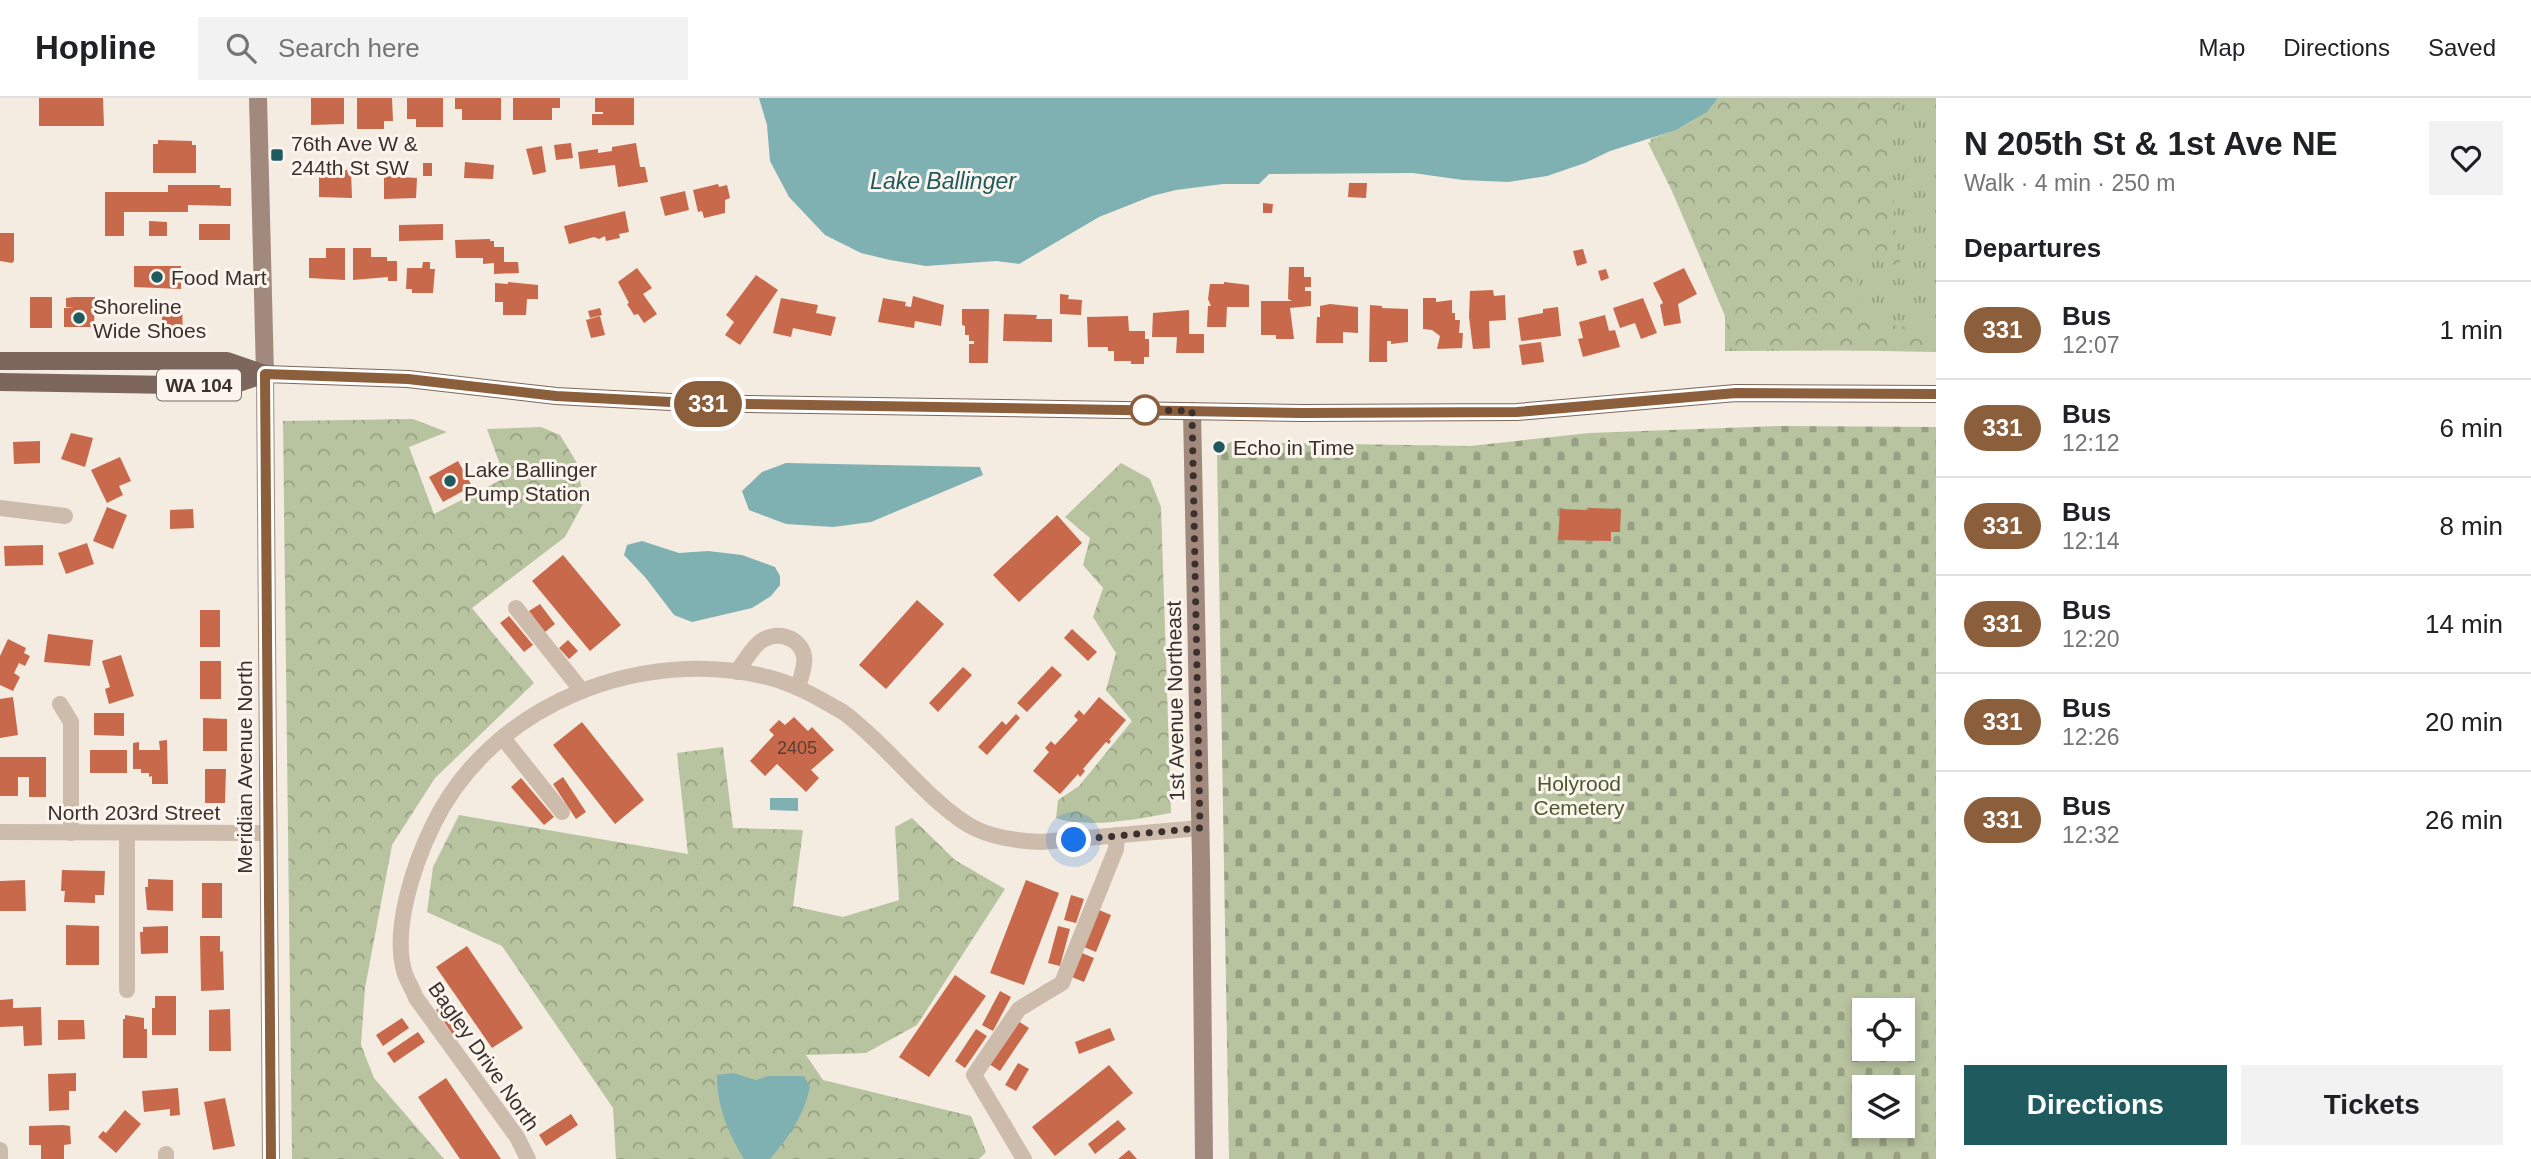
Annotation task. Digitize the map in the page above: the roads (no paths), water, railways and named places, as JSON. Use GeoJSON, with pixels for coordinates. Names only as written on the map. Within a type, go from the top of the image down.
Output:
{"type":"FeatureCollection","features":[{"type":"Feature","properties":{"kind":"main road","name":"WA 104"},"geometry":{"type":"LineString","coordinates":[[0,360],[227,360],[265,374],[408,379],[556,396],[690,403],[1302,413],[1517,412],[1736,393],[1936,394]]}},
{"type":"Feature","properties":{"kind":"main road","name":"WA 104"},"geometry":{"type":"LineString","coordinates":[[0,382],[230,386],[265,374]]}},
{"type":"Feature","properties":{"kind":"street","name":"Meridian Avenue North"},"geometry":{"type":"LineString","coordinates":[[258,98],[265,374],[271,1159]]}},
{"type":"Feature","properties":{"kind":"street","name":"1st Avenue Northeast"},"geometry":{"type":"LineString","coordinates":[[1192,411],[1204,1159]]}},
{"type":"Feature","properties":{"kind":"street"},"geometry":{"type":"LineString","coordinates":[[0,508],[65,516]]}},
{"type":"Feature","properties":{"kind":"street"},"geometry":{"type":"LineString","coordinates":[[516,608],[582,691]]}},
{"type":"Feature","properties":{"kind":"street"},"geometry":{"type":"LineString","coordinates":[[737,672],[759,642],[771,636],[785,636],[799,645],[805,658],[798,688]]}},
{"type":"Feature","properties":{"kind":"street","name":"Bagley Drive North"},"geometry":{"type":"LineString","coordinates":[[528,1159],[517,1137],[416,998],[405,973],[402,934],[409,889],[425,840],[439,811],[457,784],[503,738],[544,708],[582,691],[645,673],[679,669],[737,672],[772,678],[798,688],[846,714],[890,752],[947,810],[974,828],[1020,841],[1074,840],[1200,828]]}},
{"type":"Feature","properties":{"kind":"street"},"geometry":{"type":"LineString","coordinates":[[60,704],[71,722],[71,833]]}},
{"type":"Feature","properties":{"kind":"street"},"geometry":{"type":"LineString","coordinates":[[503,738],[562,812]]}},
{"type":"Feature","properties":{"kind":"street","name":"North 203rd Street"},"geometry":{"type":"LineString","coordinates":[[0,832],[267,833]]}},
{"type":"Feature","properties":{"kind":"street"},"geometry":{"type":"LineString","coordinates":[[127,833],[127,990]]}},
{"type":"Feature","properties":{"kind":"street"},"geometry":{"type":"LineString","coordinates":[[1024,1159],[974,1075],[1019,1009],[1062,983],[1116,849],[1117,835]]}},
{"type":"Feature","properties":{"kind":"street"},"geometry":{"type":"LineString","coordinates":[[0,1150],[0,1159]]}},
{"type":"Feature","properties":{"kind":"water","name":"Lake Ballinger"},"geometry":{"type":"Polygon","coordinates":[[[759,98],[1718,98],[1707,112],[1676,130],[1610,151],[1547,176],[1508,182],[1463,180],[1413,173],[1269,174],[1259,184],[1223,184],[1152,196],[1099,217],[1019,264],[996,261],[926,266],[861,253],[825,235],[789,197],[770,161],[767,125],[759,98]]]}},
{"type":"Feature","properties":{"kind":"water"},"geometry":{"type":"Polygon","coordinates":[[[786,463],[980,467],[983,475],[871,522],[833,527],[786,524],[749,510],[742,491],[762,472],[786,463]]]}},
{"type":"Feature","properties":{"kind":"water"},"geometry":{"type":"Polygon","coordinates":[[[642,541],[679,553],[708,551],[742,555],[775,567],[780,576],[780,585],[771,596],[752,608],[692,622],[674,615],[624,555],[627,545],[642,541]]]}},
{"type":"Feature","properties":{"kind":"water"},"geometry":{"type":"Polygon","coordinates":[[[770,798],[798,798],[798,811],[770,810],[770,798]]]}},
{"type":"Feature","properties":{"kind":"water"},"geometry":{"type":"Polygon","coordinates":[[[733,1073],[756,1080],[768,1076],[804,1076],[810,1087],[795,1125],[770,1159],[744,1159],[728,1129],[721,1109],[717,1075],[733,1073]]]}},
{"type":"Feature","properties":{"kind":"place","name":"76th Ave W & 244th St SW"},"geometry":{"type":"Point","coordinates":[277,155]}},
{"type":"Feature","properties":{"kind":"place","name":"Food Mart"},"geometry":{"type":"Point","coordinates":[157,277]}},
{"type":"Feature","properties":{"kind":"place","name":"Shoreline Wide Shoes"},"geometry":{"type":"Point","coordinates":[79,318]}},
{"type":"Feature","properties":{"kind":"place","name":"Echo in Time"},"geometry":{"type":"Point","coordinates":[1219,447]}},
{"type":"Feature","properties":{"kind":"place","name":"Lake Ballinger Pump Station"},"geometry":{"type":"Point","coordinates":[450,481]}},
{"type":"Feature","properties":{"kind":"park label","name":"Holyrood Cemetery"},"geometry":{"type":"Point","coordinates":[1579,795]}}]}
